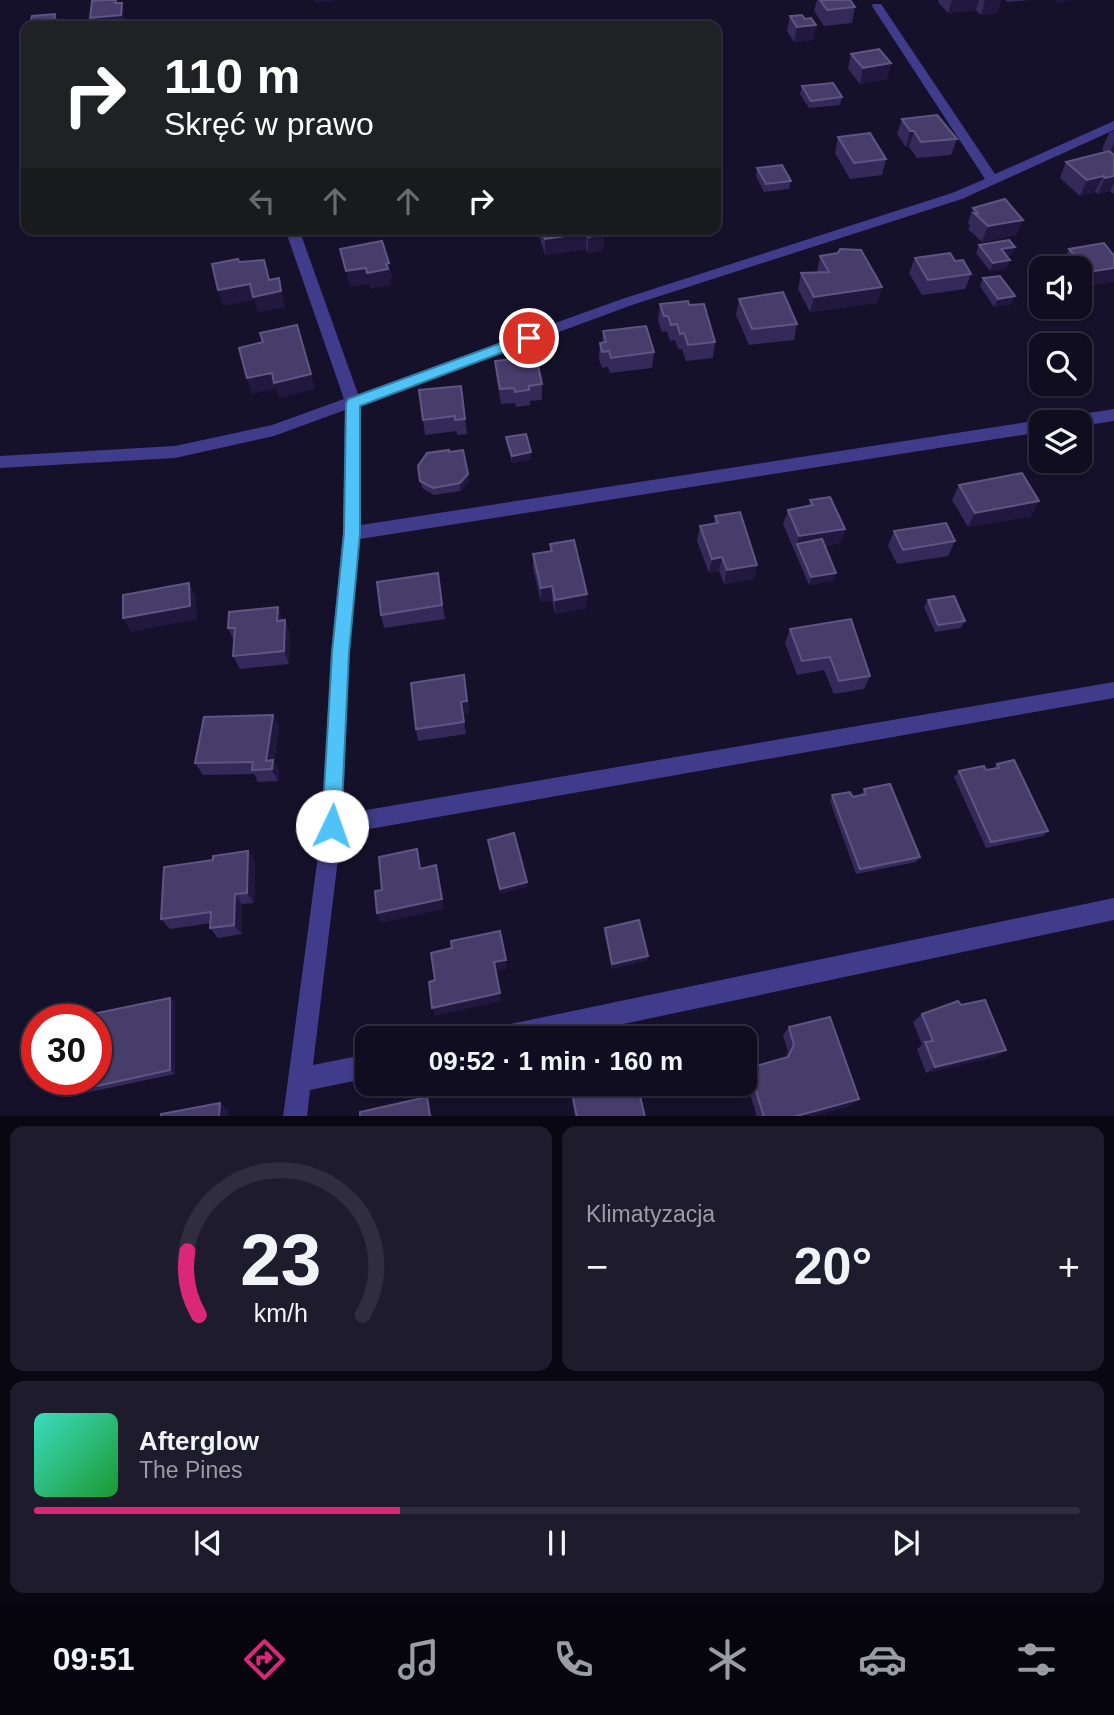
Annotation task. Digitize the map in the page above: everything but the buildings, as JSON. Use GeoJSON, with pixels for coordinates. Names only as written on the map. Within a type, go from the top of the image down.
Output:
{"type":"FeatureCollection","features":[{"type":"Feature","properties":{"kind":"street"},"geometry":{"type":"LineString","coordinates":[[877,6],[993,181]]}},
{"type":"Feature","properties":{"kind":"street"},"geometry":{"type":"LineString","coordinates":[[0,462],[175,452],[275,430],[627,302],[895,217],[993,181],[1114,125]]}},
{"type":"Feature","properties":{"kind":"street"},"geometry":{"type":"LineString","coordinates":[[294,235],[353,403],[352,533],[340,653],[332,826],[295,1116]]}},
{"type":"Feature","properties":{"kind":"street"},"geometry":{"type":"LineString","coordinates":[[1092,418],[1114,415]]}},
{"type":"Feature","properties":{"kind":"street"},"geometry":{"type":"LineString","coordinates":[[352,533],[1029,428]]}},
{"type":"Feature","properties":{"kind":"street"},"geometry":{"type":"LineString","coordinates":[[332,826],[1114,690]]}},
{"type":"Feature","properties":{"kind":"street"},"geometry":{"type":"LineString","coordinates":[[558,1026],[1114,909]]}},
{"type":"Feature","properties":{"kind":"street"},"geometry":{"type":"LineString","coordinates":[[299,1080],[355,1069]]}},
{"type":"Feature","properties":{"kind":"route"},"geometry":{"type":"LineString","coordinates":[[332,826],[340,653],[352,533],[353,403],[529,338]]}}]}
